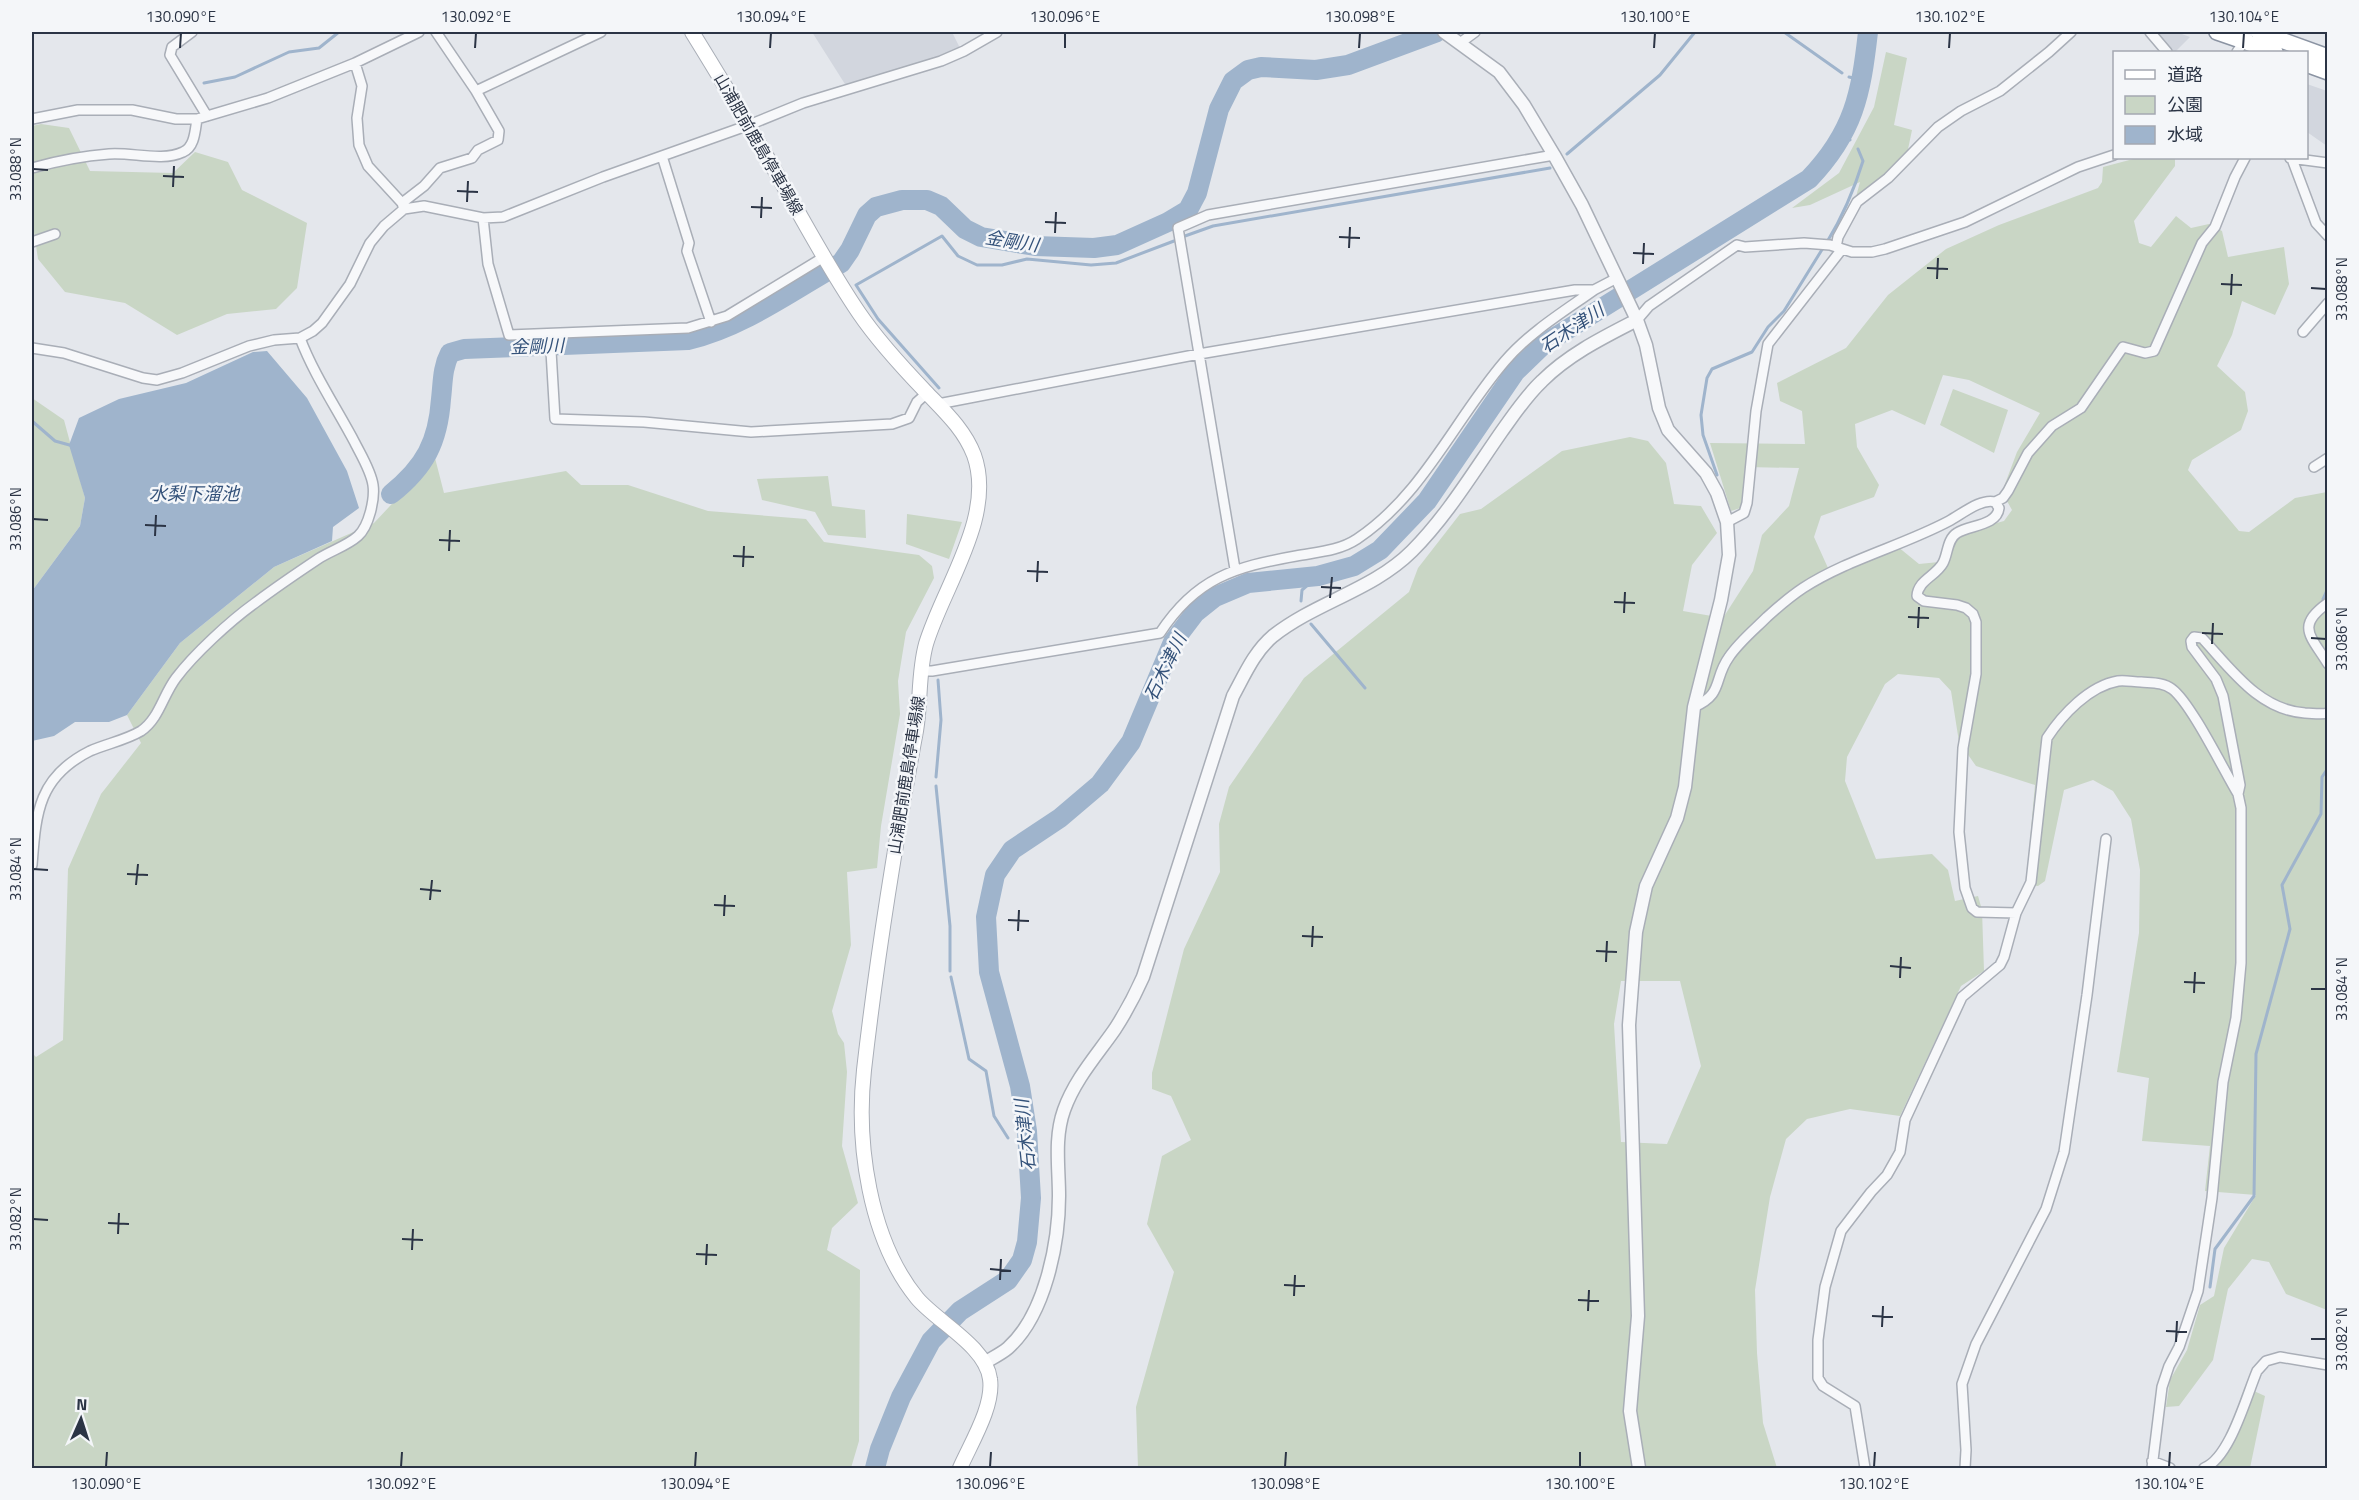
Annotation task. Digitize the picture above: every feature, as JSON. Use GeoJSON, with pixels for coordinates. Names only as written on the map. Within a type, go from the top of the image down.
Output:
{"type":"FeatureCollection","features":[{"type":"Feature","properties":{"kind":"highway"},"geometry":{"type":"LineString","coordinates":[[2217,32],[2272,51]]}},
{"type":"Feature","properties":{"kind":"highway"},"geometry":{"type":"LineString","coordinates":[[2259,32],[2328,57]]}},
{"type":"Feature","properties":{"kind":"highway"},"geometry":{"type":"LineString","coordinates":[[2308,64],[2328,72]]}},
{"type":"Feature","properties":{"kind":"main road","name":"山浦肥前鹿島停車場線"},"geometry":{"type":"LineString","coordinates":[[692,32],[749,125],[837,280],[874,334],[960,430],[974,455],[979,487],[970,536],[926,643],[920,671],[918,722],[888,891],[864,1075],[861,1119],[862,1149],[868,1184],[885,1242],[900,1273],[915,1296],[929,1311],[960,1336],[984,1363]]}},
{"type":"Feature","properties":{"kind":"main road"},"geometry":{"type":"LineString","coordinates":[[960,1468],[991,1394],[990,1375],[984,1363]]}},
{"type":"Feature","properties":{"kind":"street"},"geometry":{"type":"LineString","coordinates":[[192,32],[172,47],[170,55],[207,116]]}},
{"type":"Feature","properties":{"kind":"street"},"geometry":{"type":"LineString","coordinates":[[32,119],[78,110],[132,110],[176,119],[197,119],[268,99],[355,63],[418,32]]}},
{"type":"Feature","properties":{"kind":"street"},"geometry":{"type":"LineString","coordinates":[[32,348],[64,354],[156,380],[182,373],[249,346],[274,340],[300,338],[322,323],[350,284],[370,243],[403,206],[440,168],[472,158],[478,150],[498,140],[499,131],[476,91],[436,32]]}},
{"type":"Feature","properties":{"kind":"street"},"geometry":{"type":"LineString","coordinates":[[476,91],[601,32]]}},
{"type":"Feature","properties":{"kind":"street"},"geometry":{"type":"LineString","coordinates":[[355,63],[362,86],[357,118],[359,145],[368,166],[403,206],[440,207],[483,218],[503,217],[803,103],[941,61],[997,32]]}},
{"type":"Feature","properties":{"kind":"street"},"geometry":{"type":"LineString","coordinates":[[1452,38],[1474,32]]}},
{"type":"Feature","properties":{"kind":"street"},"geometry":{"type":"LineString","coordinates":[[1727,522],[1744,513],[1747,503],[1756,411],[1768,344],[1836,247],[1838,237],[1857,202],[1888,178],[1938,127],[1961,111],[2000,90],[2071,32]]}},
{"type":"Feature","properties":{"kind":"street"},"geometry":{"type":"LineString","coordinates":[[2150,32],[2166,51]]}},
{"type":"Feature","properties":{"kind":"street"},"geometry":{"type":"LineString","coordinates":[[1452,38],[1499,72],[1524,105],[1554,155],[1582,205],[1637,320],[1646,345],[1659,408],[1668,429],[1706,474],[1717,493],[1727,522],[1729,555],[1721,600],[1694,707],[1685,787],[1677,818],[1646,886],[1635,944],[1629,1025],[1638,1316],[1630,1411],[1639,1468]]}},
{"type":"Feature","properties":{"kind":"street"},"geometry":{"type":"LineString","coordinates":[[32,168],[66,159],[112,154],[169,156],[183,152],[193,142],[197,119]]}},
{"type":"Feature","properties":{"kind":"street"},"geometry":{"type":"LineString","coordinates":[[1235,569],[1178,228],[1208,215],[1554,155]]}},
{"type":"Feature","properties":{"kind":"street"},"geometry":{"type":"LineString","coordinates":[[662,156],[689,243],[687,251],[711,322]]}},
{"type":"Feature","properties":{"kind":"street"},"geometry":{"type":"LineString","coordinates":[[984,1363],[1007,1348],[1021,1333],[1036,1307],[1056,1240],[1059,1194],[1057,1146],[1063,1113],[1071,1091],[1127,1010],[1143,976],[1233,696],[1256,655],[1272,637],[1298,619],[1386,572],[1412,551],[1442,517],[1523,401],[1541,381],[1562,362],[1594,342],[1637,320],[1649,306],[1737,245],[1745,247],[1820,243],[1852,252],[1872,252],[1885,249],[1965,222],[2078,167],[2113,156]]}},
{"type":"Feature","properties":{"kind":"street"},"geometry":{"type":"LineString","coordinates":[[1694,707],[1707,701],[1715,691],[1724,664],[1730,655],[1769,615],[1803,588],[1853,562],[1932,530],[1981,504],[2003,498],[2028,453],[2052,426],[2081,408],[2123,347],[2145,353],[2154,351],[2202,243],[2216,227],[2245,159]]}},
{"type":"Feature","properties":{"kind":"street"},"geometry":{"type":"LineString","coordinates":[[2291,159],[2316,224],[2328,236]]}},
{"type":"Feature","properties":{"kind":"street"},"geometry":{"type":"LineString","coordinates":[[2298,159],[2328,163]]}},
{"type":"Feature","properties":{"kind":"street"},"geometry":{"type":"LineString","coordinates":[[483,218],[488,264],[509,335],[688,328],[727,316],[824,257]]}},
{"type":"Feature","properties":{"kind":"street"},"geometry":{"type":"LineString","coordinates":[[32,242],[55,234]]}},
{"type":"Feature","properties":{"kind":"street"},"geometry":{"type":"LineString","coordinates":[[920,671],[932,671],[1160,633],[1174,612],[1191,594],[1235,569],[1328,551],[1356,540],[1390,513],[1425,471],[1505,361],[1534,333],[1594,290],[1617,279]]}},
{"type":"Feature","properties":{"kind":"street"},"geometry":{"type":"LineString","coordinates":[[938,404],[1199,354],[1575,290],[1594,290]]}},
{"type":"Feature","properties":{"kind":"street"},"geometry":{"type":"LineString","coordinates":[[2302,332],[2328,303]]}},
{"type":"Feature","properties":{"kind":"street"},"geometry":{"type":"LineString","coordinates":[[550,334],[555,419],[644,422],[751,432],[892,424],[909,418],[917,402],[927,393]]}},
{"type":"Feature","properties":{"kind":"street"},"geometry":{"type":"LineString","coordinates":[[32,865],[35,820],[40,802],[61,771],[74,760],[91,751],[141,731],[154,717],[175,679],[198,654],[253,604],[319,558],[358,536],[367,520],[372,504],[373,484],[364,460],[337,408],[308,360],[300,338]]}},
{"type":"Feature","properties":{"kind":"street"},"geometry":{"type":"LineString","coordinates":[[2314,467],[2328,458]]}},
{"type":"Feature","properties":{"kind":"street"},"geometry":{"type":"LineString","coordinates":[[1995,502],[1999,512],[1992,520],[1958,532],[1952,537],[1943,562],[1936,573],[1920,584],[1917,596],[1924,601],[1966,608],[1976,622],[1976,674],[1963,748],[1959,820],[1965,888],[1972,908],[1977,912],[2016,912]]}},
{"type":"Feature","properties":{"kind":"street"},"geometry":{"type":"LineString","coordinates":[[2324,605],[2311,616],[2308,623],[2310,635],[2328,664]]}},
{"type":"Feature","properties":{"kind":"street"},"geometry":{"type":"LineString","coordinates":[[2238,794],[2240,785],[2223,696],[2216,680],[2192,647],[2191,641],[2194,637],[2202,639],[2250,690],[2281,709],[2291,712],[2328,713]]}},
{"type":"Feature","properties":{"kind":"street"},"geometry":{"type":"LineString","coordinates":[[1865,1468],[1855,1406],[1823,1386],[1818,1378],[1818,1340],[1828,1276],[1841,1231],[1887,1175],[1900,1152],[1905,1120],[1962,997],[2000,965],[2004,957],[2016,912],[2031,882],[2047,738],[2056,724],[2080,701],[2102,687],[2118,681],[2155,683],[2173,690],[2187,706],[2238,794],[2241,808],[2241,963],[2236,1018],[2223,1082],[2212,1198],[2202,1272],[2179,1347],[2162,1387],[2152,1465],[2170,1468]]}},
{"type":"Feature","properties":{"kind":"street"},"geometry":{"type":"LineString","coordinates":[[1965,1468],[1962,1384],[1976,1344],[2046,1209],[2064,1152],[2087,995],[2106,839]]}},
{"type":"Feature","properties":{"kind":"street"},"geometry":{"type":"LineString","coordinates":[[2205,1468],[2214,1464],[2225,1451],[2257,1371],[2266,1361],[2280,1357],[2328,1365]]}},
{"type":"Feature","properties":{"kind":"shaded area"},"geometry":{"type":"Polygon","coordinates":[[[812,32],[952,32],[964,56],[850,92],[812,32]]]}},
{"type":"Feature","properties":{"kind":"shaded area"},"geometry":{"type":"Polygon","coordinates":[[[2153,32],[2176,32],[2190,37],[2176,51],[2169,51],[2153,32]]]}},
{"type":"Feature","properties":{"kind":"shaded area"},"geometry":{"type":"Polygon","coordinates":[[[2308,84],[2327,91],[2327,146],[2308,133],[2308,84]]]}},
{"type":"Feature","properties":{"kind":"green space"},"geometry":{"type":"Polygon","coordinates":[[[1886,52],[1907,58],[1894,125],[1912,130],[1907,154],[1885,180],[1854,204],[1860,182],[1810,205],[1792,208],[1839,173],[1874,107],[1886,52]]]}},
{"type":"Feature","properties":{"kind":"green space"},"geometry":{"type":"Polygon","coordinates":[[[41,124],[69,128],[90,171],[173,173],[195,152],[228,162],[242,190],[307,223],[297,288],[276,309],[227,314],[177,335],[125,303],[65,292],[38,259],[32,219],[32,126],[41,124]]]}},
{"type":"Feature","properties":{"kind":"green space"},"geometry":{"type":"Polygon","coordinates":[[[2133,159],[2175,159],[2175,166],[2134,221],[2139,243],[2151,247],[2176,216],[2191,228],[2209,224],[2222,231],[2228,257],[2284,247],[2289,284],[2275,315],[2242,301],[2232,335],[2217,366],[2245,392],[2248,411],[2241,430],[2192,460],[2188,470],[2239,531],[2249,532],[2295,498],[2327,492],[2327,1310],[2286,1294],[2269,1262],[2252,1259],[2228,1289],[2213,1360],[2179,1406],[2166,1407],[2170,1380],[2187,1350],[2200,1305],[2214,1296],[2224,1248],[2256,1195],[2205,1191],[2210,1146],[2142,1141],[2149,1078],[2117,1072],[2139,933],[2140,870],[2131,819],[2113,791],[2093,780],[2064,790],[2045,881],[2038,886],[2026,885],[2035,785],[1976,766],[1959,742],[1951,691],[1939,678],[1898,674],[1885,684],[1847,757],[1845,781],[1876,859],[1932,854],[1948,870],[1955,901],[1978,896],[1982,910],[1984,971],[1961,986],[1900,1116],[1850,1109],[1807,1119],[1786,1139],[1770,1197],[1755,1290],[1763,1423],[1777,1468],[1138,1468],[1136,1407],[1174,1272],[1147,1224],[1162,1156],[1191,1140],[1171,1096],[1152,1089],[1152,1073],[1184,949],[1220,872],[1219,824],[1229,787],[1304,678],[1409,592],[1418,568],[1460,514],[1481,509],[1562,451],[1630,437],[1648,441],[1666,463],[1674,504],[1701,506],[1717,533],[1692,565],[1683,611],[1723,618],[1753,571],[1762,535],[1789,506],[1799,468],[1747,467],[1744,507],[1731,511],[1710,443],[1805,444],[1802,411],[1780,401],[1777,383],[1846,348],[1888,295],[1946,249],[1999,225],[2098,188],[2102,182],[2103,167],[2133,159]],[[1943,375],[1925,425],[1892,410],[1855,424],[1857,447],[1879,485],[1874,497],[1821,516],[1814,537],[1828,568],[1892,542],[1919,564],[1939,562],[1949,536],[2004,521],[2012,510],[2002,492],[2017,452],[2040,413],[1969,380],[1943,375]],[[1621,981],[1614,1024],[1621,1142],[1667,1144],[1701,1066],[1680,981],[1621,981]]]}},
{"type":"Feature","properties":{"kind":"green space"},"geometry":{"type":"Polygon","coordinates":[[[1953,389],[2008,410],[1994,453],[1940,425],[1953,389]]]}},
{"type":"Feature","properties":{"kind":"green space"},"geometry":{"type":"Polygon","coordinates":[[[32,398],[64,420],[85,498],[80,526],[32,591],[32,398]]]}},
{"type":"Feature","properties":{"kind":"green space"},"geometry":{"type":"Polygon","coordinates":[[[435,458],[444,493],[566,471],[581,485],[628,485],[708,511],[806,519],[824,542],[919,555],[932,566],[934,578],[906,632],[898,681],[900,714],[881,826],[877,868],[847,872],[851,945],[832,1011],[838,1034],[844,1043],[847,1072],[842,1146],[858,1203],[832,1228],[827,1250],[860,1270],[859,1441],[851,1468],[32,1468],[32,1053],[36,1057],[63,1040],[68,869],[101,794],[141,743],[127,715],[180,643],[274,567],[374,523],[435,458]]]}},
{"type":"Feature","properties":{"kind":"green space"},"geometry":{"type":"Polygon","coordinates":[[[828,476],[832,506],[865,510],[866,538],[828,535],[815,512],[762,500],[757,479],[828,476]]]}},
{"type":"Feature","properties":{"kind":"green space"},"geometry":{"type":"Polygon","coordinates":[[[907,514],[962,522],[949,559],[906,544],[907,514]]]}},
{"type":"Feature","properties":{"kind":"green space"},"geometry":{"type":"Polygon","coordinates":[[[2245,1387],[2265,1396],[2250,1468],[2216,1468],[2245,1387]]]}},
{"type":"Feature","properties":{"kind":"water","name":"水梨下溜池"},"geometry":{"type":"Polygon","coordinates":[[[267,351],[307,398],[347,471],[359,508],[333,527],[332,541],[274,567],[180,643],[127,715],[109,722],[75,722],[54,736],[32,741],[32,591],[80,526],[85,498],[69,445],[79,418],[119,399],[186,383],[253,352],[267,351]]]}},
{"type":"Feature","properties":{"kind":"waterway"},"geometry":{"type":"LineString","coordinates":[[204,83],[235,77],[289,52],[319,48],[339,32]]}},
{"type":"Feature","properties":{"kind":"waterway","name":"金剛川"},"geometry":{"type":"LineString","coordinates":[[391,494],[413,474],[433,441],[437,428],[444,370],[450,353],[464,349],[688,340],[708,334],[767,307],[841,263],[867,215],[876,207],[902,200],[927,200],[941,206],[965,229],[981,237],[1035,246],[1094,248],[1117,245],[1168,222],[1188,210],[1197,193],[1219,109],[1233,81],[1248,70],[1261,67],[1316,70],[1348,65],[1437,32]]}},
{"type":"Feature","properties":{"kind":"waterway"},"geometry":{"type":"LineString","coordinates":[[1567,154],[1660,75],[1695,32]]}},
{"type":"Feature","properties":{"kind":"waterway"},"geometry":{"type":"LineString","coordinates":[[1784,32],[1842,73]]}},
{"type":"Feature","properties":{"kind":"waterway","name":"石木津川"},"geometry":{"type":"LineString","coordinates":[[875,1468],[880,1449],[901,1397],[931,1341],[960,1311],[1008,1280],[1022,1260],[1027,1242],[1031,1198],[1027,1131],[1020,1086],[989,972],[986,917],[995,875],[1012,850],[1060,818],[1100,784],[1131,742],[1173,642],[1195,613],[1215,597],[1248,583],[1318,576],[1354,566],[1380,550],[1427,501],[1515,372],[1544,344],[1809,179],[1836,145],[1853,111],[1862,75],[1868,32]]}},
{"type":"Feature","properties":{"kind":"waterway"},"geometry":{"type":"LineString","coordinates":[[1849,77],[1862,80]]}},
{"type":"Feature","properties":{"kind":"waterway"},"geometry":{"type":"LineString","coordinates":[[1843,135],[1850,140]]}},
{"type":"Feature","properties":{"kind":"waterway"},"geometry":{"type":"LineString","coordinates":[[1827,242],[1843,213],[1860,172],[1863,161],[1858,149]]}},
{"type":"Feature","properties":{"kind":"waterway"},"geometry":{"type":"LineString","coordinates":[[1185,236],[1213,226],[1550,168]]}},
{"type":"Feature","properties":{"kind":"waterway"},"geometry":{"type":"LineString","coordinates":[[939,388],[878,319],[856,285],[942,236],[958,256],[977,265],[1002,265],[1027,259],[1091,265],[1116,263],[1174,241]]}},
{"type":"Feature","properties":{"kind":"waterway"},"geometry":{"type":"LineString","coordinates":[[1717,475],[1703,435],[1701,415],[1707,378],[1712,369],[1752,352],[1768,327],[1784,311],[1823,248]]}},
{"type":"Feature","properties":{"kind":"waterway"},"geometry":{"type":"LineString","coordinates":[[32,421],[55,441],[73,446]]}},
{"type":"Feature","properties":{"kind":"waterway"},"geometry":{"type":"LineString","coordinates":[[1301,601],[1302,590],[1318,576]]}},
{"type":"Feature","properties":{"kind":"waterway"},"geometry":{"type":"LineString","coordinates":[[2328,588],[2323,599],[2328,617]]}},
{"type":"Feature","properties":{"kind":"waterway"},"geometry":{"type":"LineString","coordinates":[[1311,624],[1365,688]]}},
{"type":"Feature","properties":{"kind":"waterway"},"geometry":{"type":"LineString","coordinates":[[936,777],[941,720],[938,680]]}},
{"type":"Feature","properties":{"kind":"waterway"},"geometry":{"type":"LineString","coordinates":[[2210,1287],[2215,1249],[2254,1196],[2256,1054],[2290,929],[2282,885],[2321,814],[2322,777],[2328,768]]}},
{"type":"Feature","properties":{"kind":"waterway"},"geometry":{"type":"LineString","coordinates":[[936,786],[950,926],[950,971]]}},
{"type":"Feature","properties":{"kind":"waterway"},"geometry":{"type":"LineString","coordinates":[[951,977],[969,1059],[986,1071],[994,1116],[1008,1138]]}}]}
